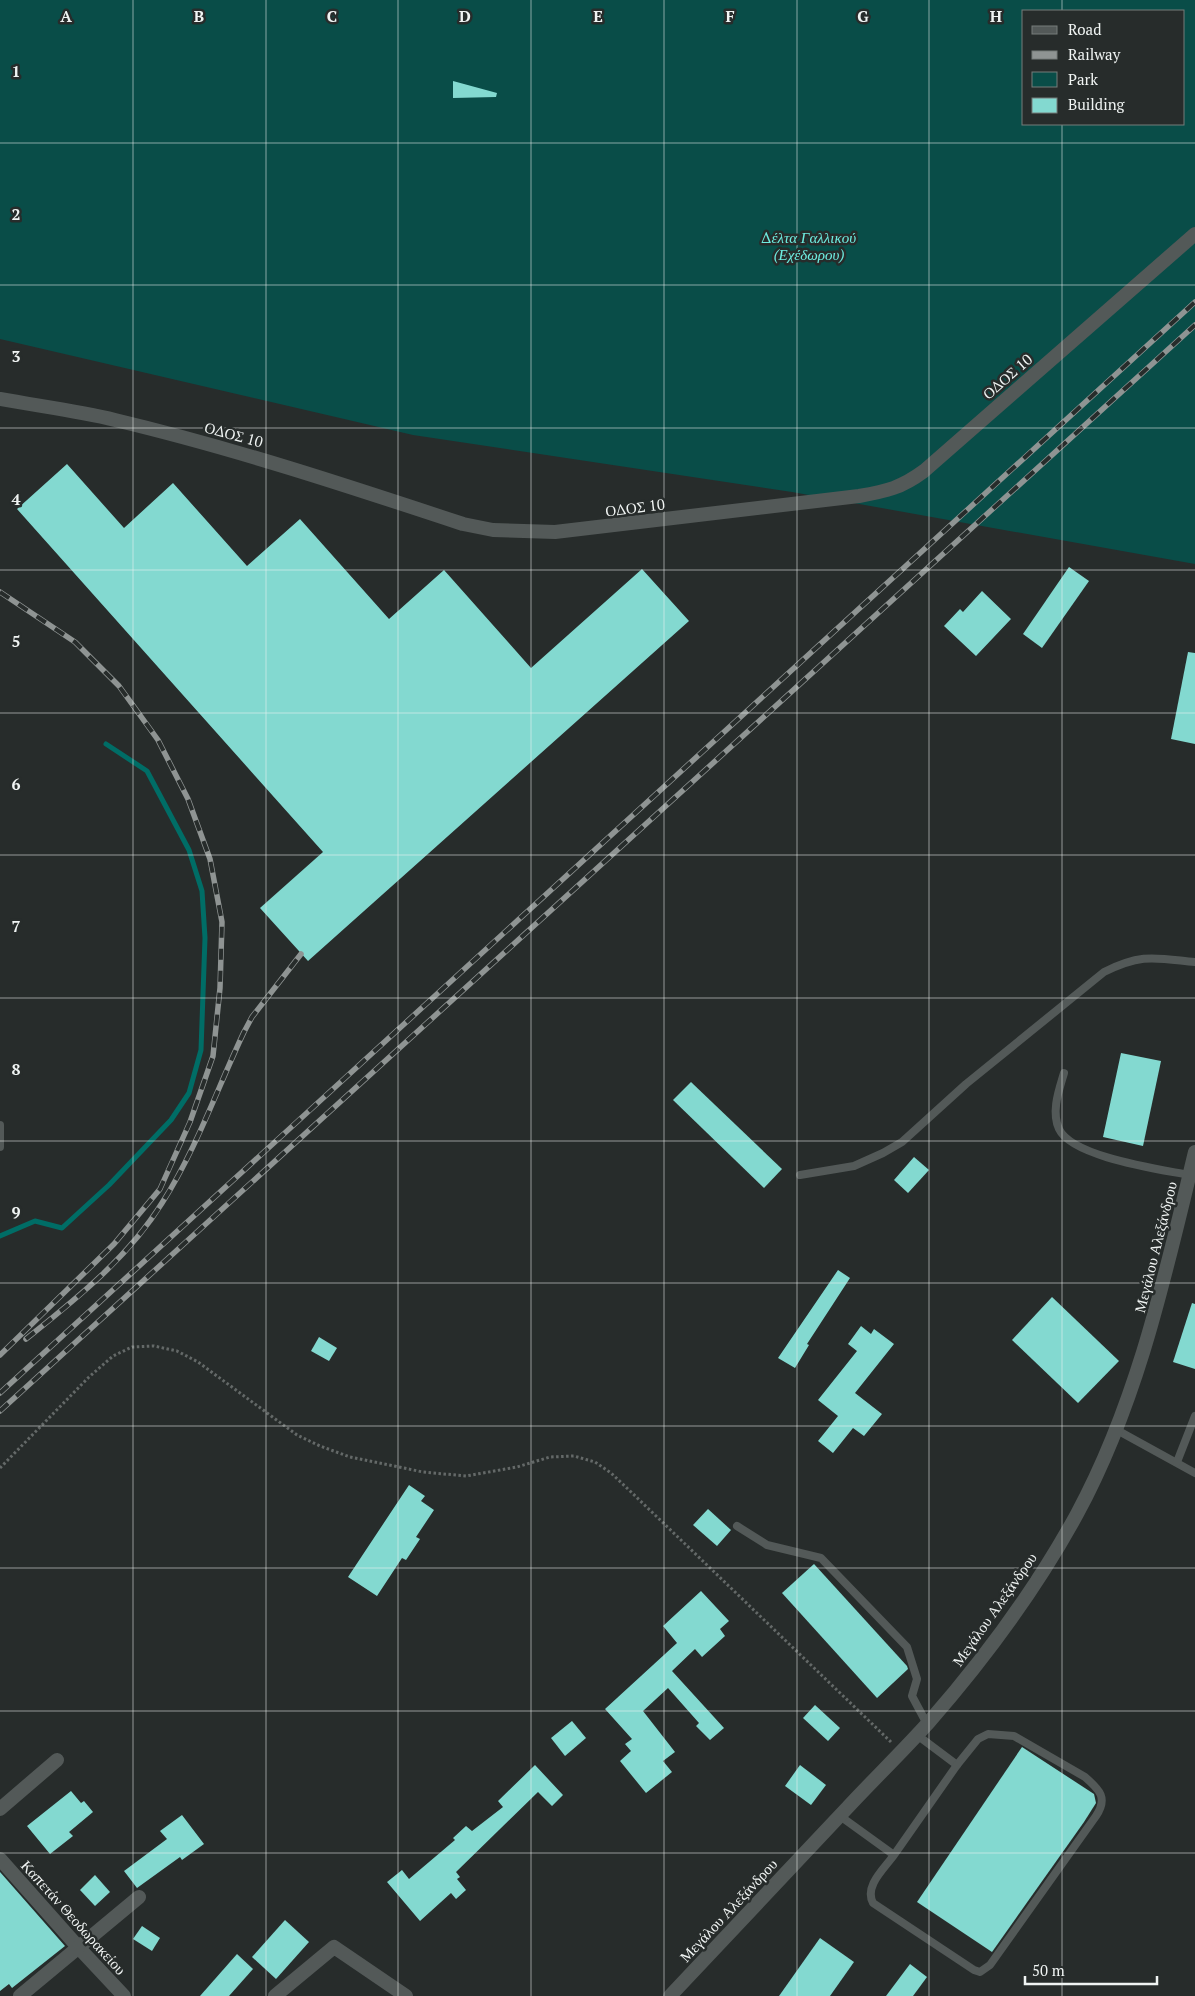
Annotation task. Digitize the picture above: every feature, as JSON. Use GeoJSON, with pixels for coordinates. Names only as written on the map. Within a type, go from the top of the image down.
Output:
{"type":"FeatureCollection","features":[{"type":"Feature","properties":{"kind":"street","name":"ΟΔΟΣ 10"},"geometry":{"type":"LineString","coordinates":[[0,399],[114,419],[274,462],[463,524],[493,530],[554,532],[859,496],[886,492],[906,484],[924,471],[1195,234]]}},
{"type":"Feature","properties":{"kind":"street","name":"Μεγάλου Αλεξάνδρου"},"geometry":{"type":"LineString","coordinates":[[670,1996],[927,1724],[981,1658],[1028,1594],[1077,1514],[1129,1396],[1155,1317],[1195,1152]]}},
{"type":"Feature","properties":{"kind":"street"},"geometry":{"type":"LineString","coordinates":[[0,1808],[57,1760]]}},
{"type":"Feature","properties":{"kind":"street","name":"Καπετάν Θεοδωρακείου"},"geometry":{"type":"LineString","coordinates":[[0,1859],[124,1996]]}},
{"type":"Feature","properties":{"kind":"street"},"geometry":{"type":"LineString","coordinates":[[20,1996],[139,1897]]}},
{"type":"Feature","properties":{"kind":"street"},"geometry":{"type":"LineString","coordinates":[[275,1996],[334,1947],[406,1996]]}},
{"type":"Feature","properties":{"kind":"lane"},"geometry":{"type":"LineString","coordinates":[[800,1175],[854,1166],[902,1142],[981,1071],[1104,972],[1122,963],[1147,957],[1195,962]]}},
{"type":"Feature","properties":{"kind":"lane"},"geometry":{"type":"LineString","coordinates":[[1064,1073],[1057,1096],[1056,1119],[1060,1130],[1074,1144],[1092,1153],[1189,1175]]}},
{"type":"Feature","properties":{"kind":"lane"},"geometry":{"type":"LineString","coordinates":[[0,1125],[0,1147]]}},
{"type":"Feature","properties":{"kind":"lane"},"geometry":{"type":"LineString","coordinates":[[1177,1462],[1195,1416]]}},
{"type":"Feature","properties":{"kind":"lane"},"geometry":{"type":"LineString","coordinates":[[1115,1429],[1195,1473]]}},
{"type":"Feature","properties":{"kind":"lane"},"geometry":{"type":"LineString","coordinates":[[737,1526],[767,1545],[821,1558],[907,1647],[917,1679],[912,1696],[927,1724]]}},
{"type":"Feature","properties":{"kind":"lane"},"geometry":{"type":"LineString","coordinates":[[988,1734],[1014,1736],[1085,1777],[1102,1797],[1102,1807],[990,1965],[980,1972],[966,1965],[873,1903],[870,1897],[873,1883],[894,1855],[957,1765],[978,1739],[988,1734]]}},
{"type":"Feature","properties":{"kind":"lane"},"geometry":{"type":"LineString","coordinates":[[916,1735],[957,1765]]}},
{"type":"Feature","properties":{"kind":"lane"},"geometry":{"type":"LineString","coordinates":[[840,1816],[894,1855]]}},
{"type":"Feature","properties":{"kind":"path"},"geometry":{"type":"LineString","coordinates":[[0,1468],[113,1356],[132,1347],[154,1346],[177,1350],[198,1362],[297,1435],[350,1457],[423,1472],[466,1476],[517,1467],[550,1457],[574,1456],[595,1462],[611,1473],[629,1490],[901,1751]]}},
{"type":"Feature","properties":{"kind":"green space","name":"Δέλτα Γαλλικού (Εχέδωρου)"},"geometry":{"type":"Polygon","coordinates":[[[0,0],[1195,0],[1195,564],[792,492],[413,435],[0,339],[0,0]]]}},
{"type":"Feature","properties":{"kind":"building"},"geometry":{"type":"Polygon","coordinates":[[[453,81],[497,93],[496,97],[453,98],[453,81]]]}},
{"type":"Feature","properties":{"kind":"building"},"geometry":{"type":"Polygon","coordinates":[[[67,464],[124,528],[173,483],[247,566],[300,519],[389,619],[444,570],[531,668],[642,569],[689,621],[308,961],[260,908],[323,852],[17,509],[67,464]]]}},
{"type":"Feature","properties":{"kind":"building"},"geometry":{"type":"Polygon","coordinates":[[[1069,567],[1089,581],[1042,648],[1023,634],[1069,567]]]}},
{"type":"Feature","properties":{"kind":"building"},"geometry":{"type":"Polygon","coordinates":[[[982,591],[1011,619],[976,656],[944,626],[960,609],[963,612],[982,591]]]}},
{"type":"Feature","properties":{"kind":"building"},"geometry":{"type":"Polygon","coordinates":[[[1188,652],[1195,653],[1195,744],[1171,739],[1188,652]]]}},
{"type":"Feature","properties":{"kind":"building"},"geometry":{"type":"Polygon","coordinates":[[[1121,1053],[1161,1061],[1143,1146],[1103,1137],[1121,1053]]]}},
{"type":"Feature","properties":{"kind":"building"},"geometry":{"type":"Polygon","coordinates":[[[691,1082],[782,1169],[764,1188],[673,1100],[691,1082]]]}},
{"type":"Feature","properties":{"kind":"building"},"geometry":{"type":"Polygon","coordinates":[[[914,1157],[929,1170],[908,1193],[894,1180],[914,1157]]]}},
{"type":"Feature","properties":{"kind":"building"},"geometry":{"type":"Polygon","coordinates":[[[838,1270],[850,1278],[807,1344],[809,1345],[795,1368],[778,1358],[838,1270]]]}},
{"type":"Feature","properties":{"kind":"building"},"geometry":{"type":"Polygon","coordinates":[[[1052,1297],[1119,1361],[1078,1403],[1012,1340],[1052,1297]]]}},
{"type":"Feature","properties":{"kind":"building"},"geometry":{"type":"Polygon","coordinates":[[[1192,1303],[1195,1304],[1195,1369],[1173,1362],[1192,1303]]]}},
{"type":"Feature","properties":{"kind":"building"},"geometry":{"type":"Polygon","coordinates":[[[861,1326],[871,1334],[874,1329],[894,1344],[855,1393],[882,1414],[864,1436],[853,1428],[833,1453],[818,1441],[838,1416],[818,1400],[857,1351],[848,1344],[861,1326]]]}},
{"type":"Feature","properties":{"kind":"building"},"geometry":{"type":"Polygon","coordinates":[[[319,1337],[337,1348],[329,1361],[311,1351],[319,1337]]]}},
{"type":"Feature","properties":{"kind":"building"},"geometry":{"type":"Polygon","coordinates":[[[409,1485],[425,1496],[421,1501],[434,1510],[416,1537],[420,1539],[406,1560],[402,1558],[377,1596],[348,1577],[409,1485]]]}},
{"type":"Feature","properties":{"kind":"building"},"geometry":{"type":"Polygon","coordinates":[[[708,1509],[731,1530],[717,1546],[693,1525],[708,1509]]]}},
{"type":"Feature","properties":{"kind":"building"},"geometry":{"type":"Polygon","coordinates":[[[814,1564],[907,1666],[908,1669],[877,1698],[782,1593],[814,1564]]]}},
{"type":"Feature","properties":{"kind":"building"},"geometry":{"type":"Polygon","coordinates":[[[701,1591],[729,1621],[720,1629],[725,1636],[702,1657],[695,1649],[672,1671],[724,1728],[710,1740],[696,1726],[699,1723],[668,1688],[643,1711],[675,1752],[663,1761],[672,1772],[646,1793],[620,1761],[631,1751],[625,1744],[632,1739],[605,1709],[677,1643],[663,1626],[701,1591]]]}},
{"type":"Feature","properties":{"kind":"building"},"geometry":{"type":"Polygon","coordinates":[[[815,1705],[840,1728],[828,1741],[803,1718],[815,1705]]]}},
{"type":"Feature","properties":{"kind":"building"},"geometry":{"type":"Polygon","coordinates":[[[572,1721],[586,1738],[565,1756],[551,1738],[572,1721]]]}},
{"type":"Feature","properties":{"kind":"building"},"geometry":{"type":"Polygon","coordinates":[[[1022,1747],[1094,1794],[1096,1803],[992,1952],[917,1902],[1022,1747]]]}},
{"type":"Feature","properties":{"kind":"building"},"geometry":{"type":"Polygon","coordinates":[[[535,1765],[563,1795],[552,1806],[538,1792],[456,1872],[460,1877],[457,1879],[466,1890],[456,1899],[451,1893],[420,1921],[387,1882],[402,1870],[409,1879],[455,1840],[453,1838],[466,1826],[472,1831],[503,1807],[498,1801],[535,1765]]]}},
{"type":"Feature","properties":{"kind":"building"},"geometry":{"type":"Polygon","coordinates":[[[800,1765],[826,1785],[811,1805],[785,1786],[800,1765]]]}},
{"type":"Feature","properties":{"kind":"building"},"geometry":{"type":"Polygon","coordinates":[[[71,1791],[81,1803],[84,1801],[93,1812],[69,1832],[73,1836],[50,1854],[27,1826],[71,1791]]]}},
{"type":"Feature","properties":{"kind":"building"},"geometry":{"type":"Polygon","coordinates":[[[182,1815],[204,1844],[182,1860],[180,1857],[137,1888],[124,1871],[167,1839],[160,1831],[182,1815]]]}},
{"type":"Feature","properties":{"kind":"building"},"geometry":{"type":"Polygon","coordinates":[[[0,1872],[65,1946],[12,1988],[9,1984],[0,1991],[0,1872]]]}},
{"type":"Feature","properties":{"kind":"building"},"geometry":{"type":"Polygon","coordinates":[[[95,1875],[110,1892],[95,1906],[80,1890],[95,1875]]]}},
{"type":"Feature","properties":{"kind":"building"},"geometry":{"type":"Polygon","coordinates":[[[285,1920],[309,1942],[276,1979],[252,1957],[285,1920]]]}},
{"type":"Feature","properties":{"kind":"building"},"geometry":{"type":"Polygon","coordinates":[[[142,1926],[160,1938],[152,1951],[133,1939],[142,1926]]]}},
{"type":"Feature","properties":{"kind":"building"},"geometry":{"type":"Polygon","coordinates":[[[820,1938],[854,1962],[830,1996],[779,1996],[820,1938]]]}},
{"type":"Feature","properties":{"kind":"building"},"geometry":{"type":"Polygon","coordinates":[[[237,1954],[253,1969],[229,1996],[200,1996],[237,1954]]]}},
{"type":"Feature","properties":{"kind":"building"},"geometry":{"type":"Polygon","coordinates":[[[910,1964],[927,1977],[913,1996],[886,1996],[910,1964]]]}},
{"type":"Feature","properties":{"kind":"waterway"},"geometry":{"type":"LineString","coordinates":[[0,1236],[35,1221],[62,1228],[109,1185],[171,1120],[189,1093],[201,1050],[205,938],[202,891],[189,850],[147,771],[106,744]]}},
{"type":"Feature","properties":{"kind":"railway"},"geometry":{"type":"LineString","coordinates":[[0,1393],[1195,302]]}},
{"type":"Feature","properties":{"kind":"railway"},"geometry":{"type":"LineString","coordinates":[[0,1411],[1195,325]]}},
{"type":"Feature","properties":{"kind":"railway"},"geometry":{"type":"LineString","coordinates":[[0,592],[75,642],[119,686],[158,740],[188,799],[210,859],[222,922],[220,988],[213,1056],[190,1122],[160,1189],[114,1244],[0,1355]]}},
{"type":"Feature","properties":{"kind":"railway"},"geometry":{"type":"LineString","coordinates":[[26,1339],[100,1277],[148,1223],[162,1203],[185,1162],[252,1017],[301,954]]}}]}
